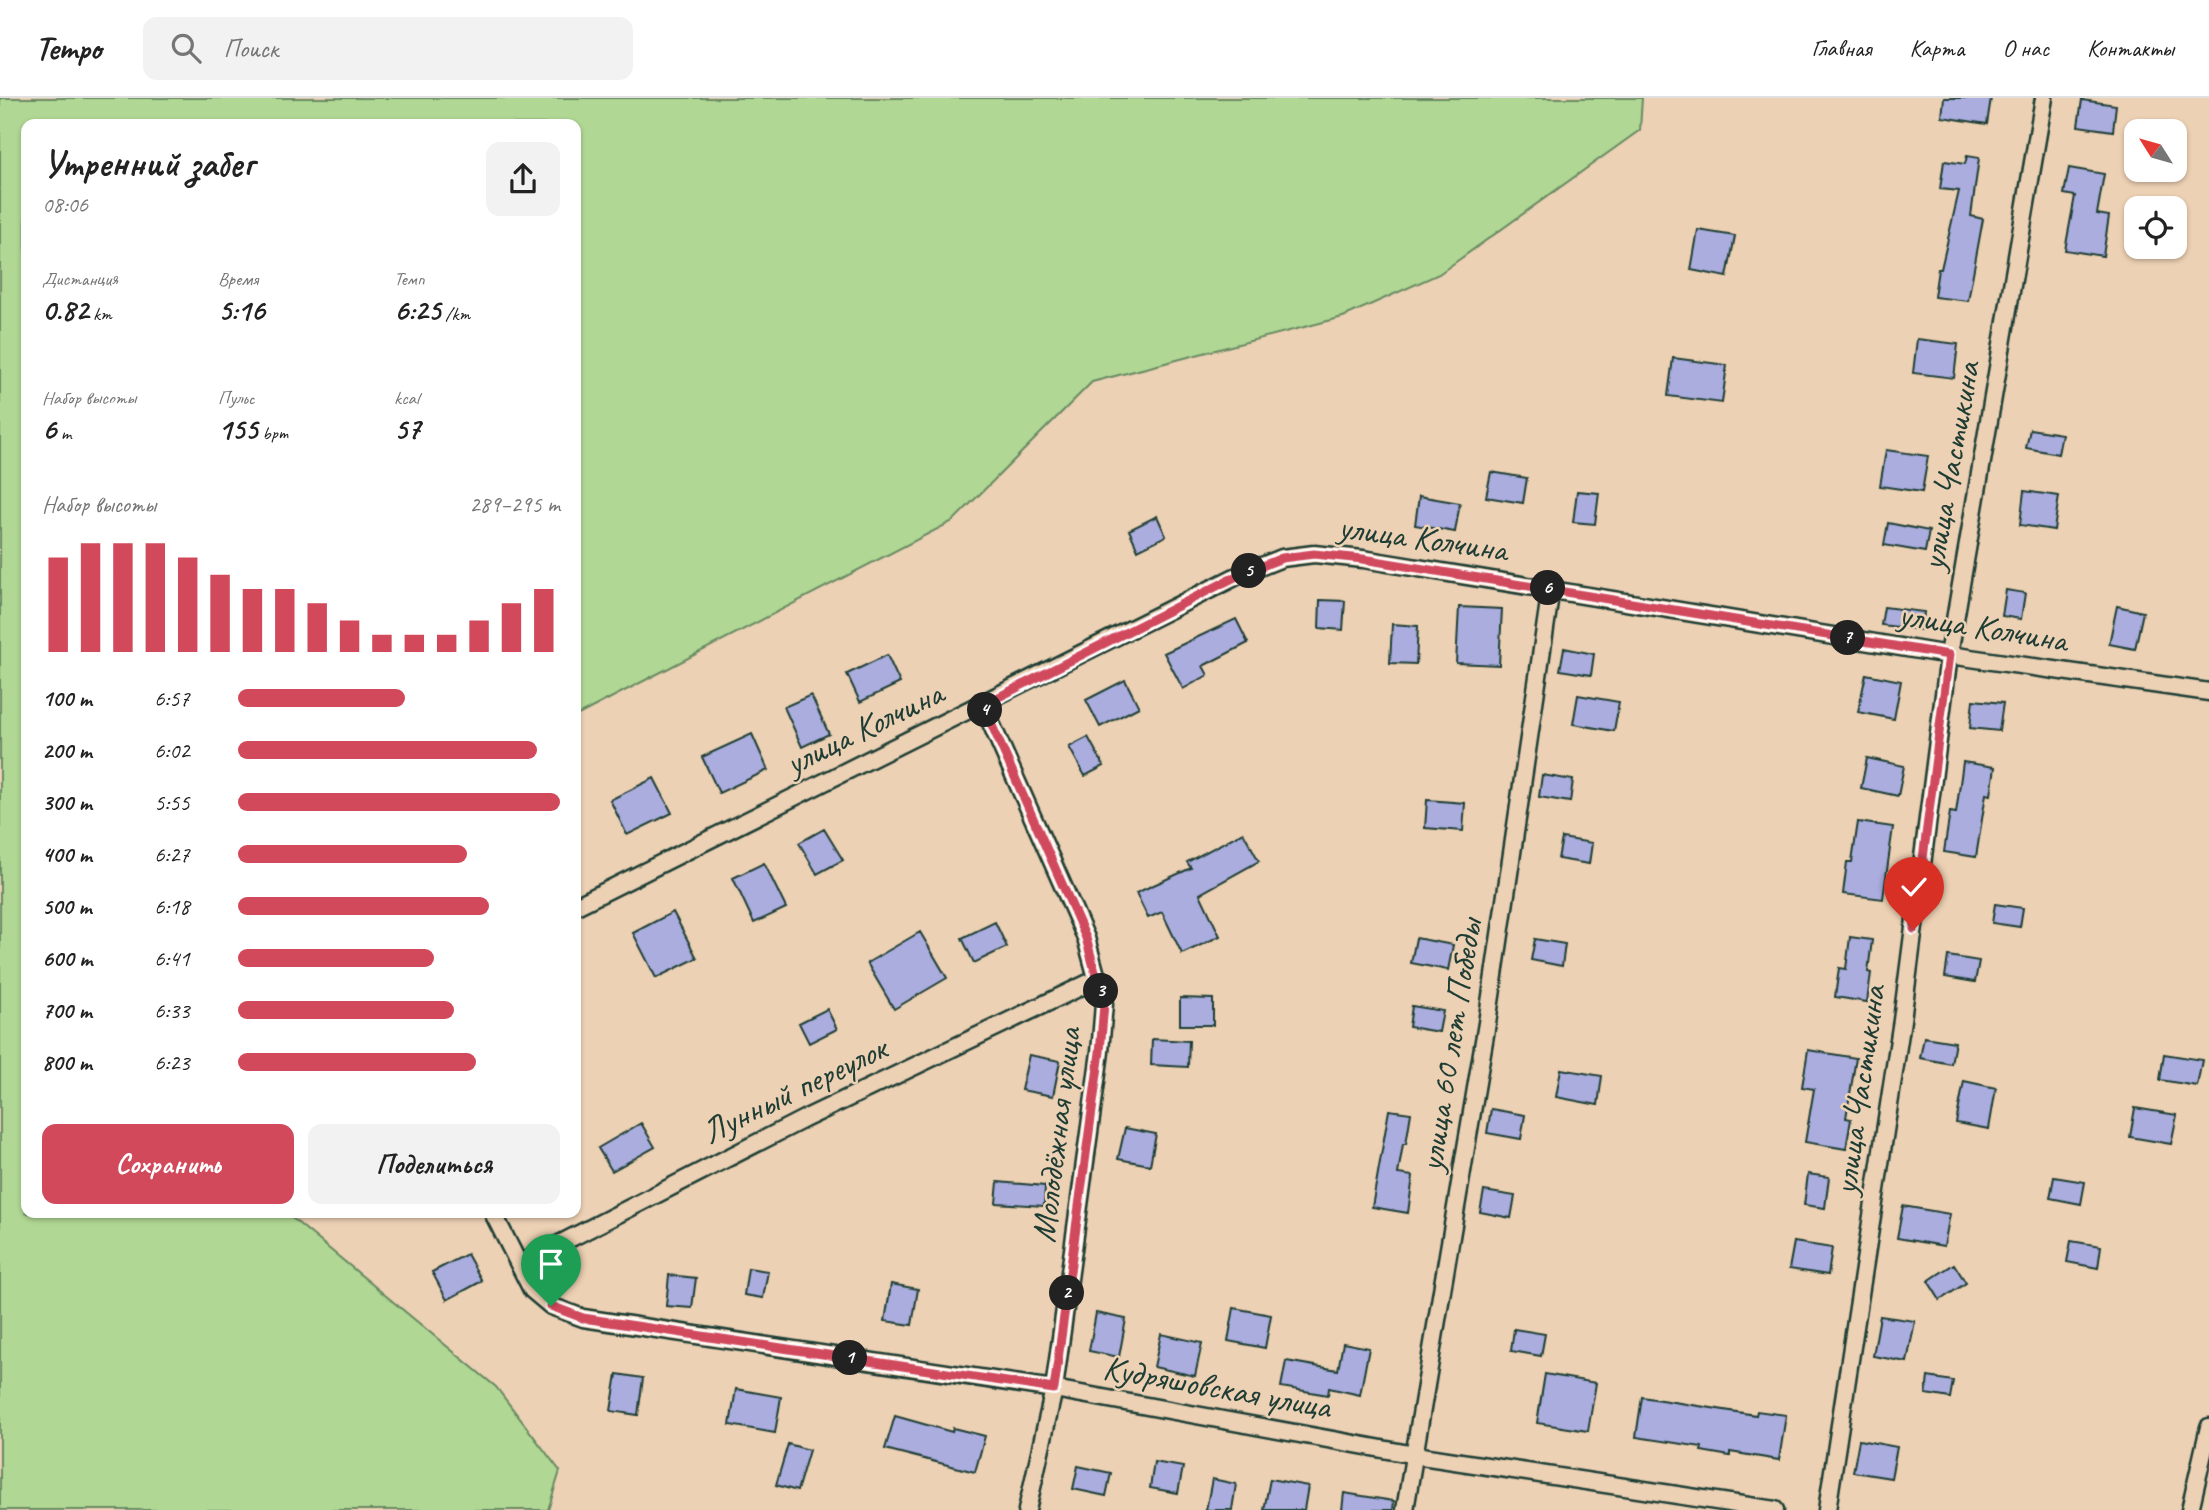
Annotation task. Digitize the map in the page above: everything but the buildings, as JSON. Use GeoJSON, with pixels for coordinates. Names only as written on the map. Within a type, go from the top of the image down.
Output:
{"type":"FeatureCollection","features":[{"type":"Feature","properties":{"kind":"street","name":"улица Частикина"},"geometry":{"type":"LineString","coordinates":[[1826,1510],[1902,1020],[1949,655],[2044,98]]}},
{"type":"Feature","properties":{"kind":"street","name":"улица Колчина"},"geometry":{"type":"LineString","coordinates":[[581,904],[1237,576],[1282,558],[1314,554],[1363,559],[1949,655],[2209,692]]}},
{"type":"Feature","properties":{"kind":"street","name":"улица 60 лет Победы"},"geometry":{"type":"LineString","coordinates":[[1405,1510],[1487,1023],[1551,588]]}},
{"type":"Feature","properties":{"kind":"street","name":"Молодёжная улица"},"geometry":{"type":"LineString","coordinates":[[983,705],[1086,938],[1104,1004],[1100,1052],[1054,1389],[1027,1510]]}},
{"type":"Feature","properties":{"kind":"street","name":"Лунный переулок"},"geometry":{"type":"LineString","coordinates":[[520,1264],[804,1119],[1098,978]]}},
{"type":"Feature","properties":{"kind":"street","name":"Кудряшовская улица"},"geometry":{"type":"LineString","coordinates":[[496,1218],[532,1290],[551,1306],[583,1318],[1054,1389],[1415,1455],[1775,1510]]}},
{"type":"Feature","properties":{"kind":"street"},"geometry":{"type":"LineString","coordinates":[[2190,1510],[2209,1427]]}},
{"type":"Feature","properties":{"kind":"green space"},"geometry":{"type":"Polygon","coordinates":[[[0,98],[1642,98],[1640,130],[1439,274],[1343,317],[1092,382],[953,521],[581,713],[581,119],[21,119],[21,1218],[292,1218],[496,1387],[560,1471],[548,1510],[0,1510],[0,98]]]}},
{"type":"Feature","properties":{"kind":"route"},"geometry":{"type":"LineString","coordinates":[[551,1306],[583,1318],[1054,1389],[1100,1052],[1104,1004],[1086,938],[983,705],[1237,576],[1282,558],[1314,554],[1363,559],[1949,655],[1914,929]]}}]}
